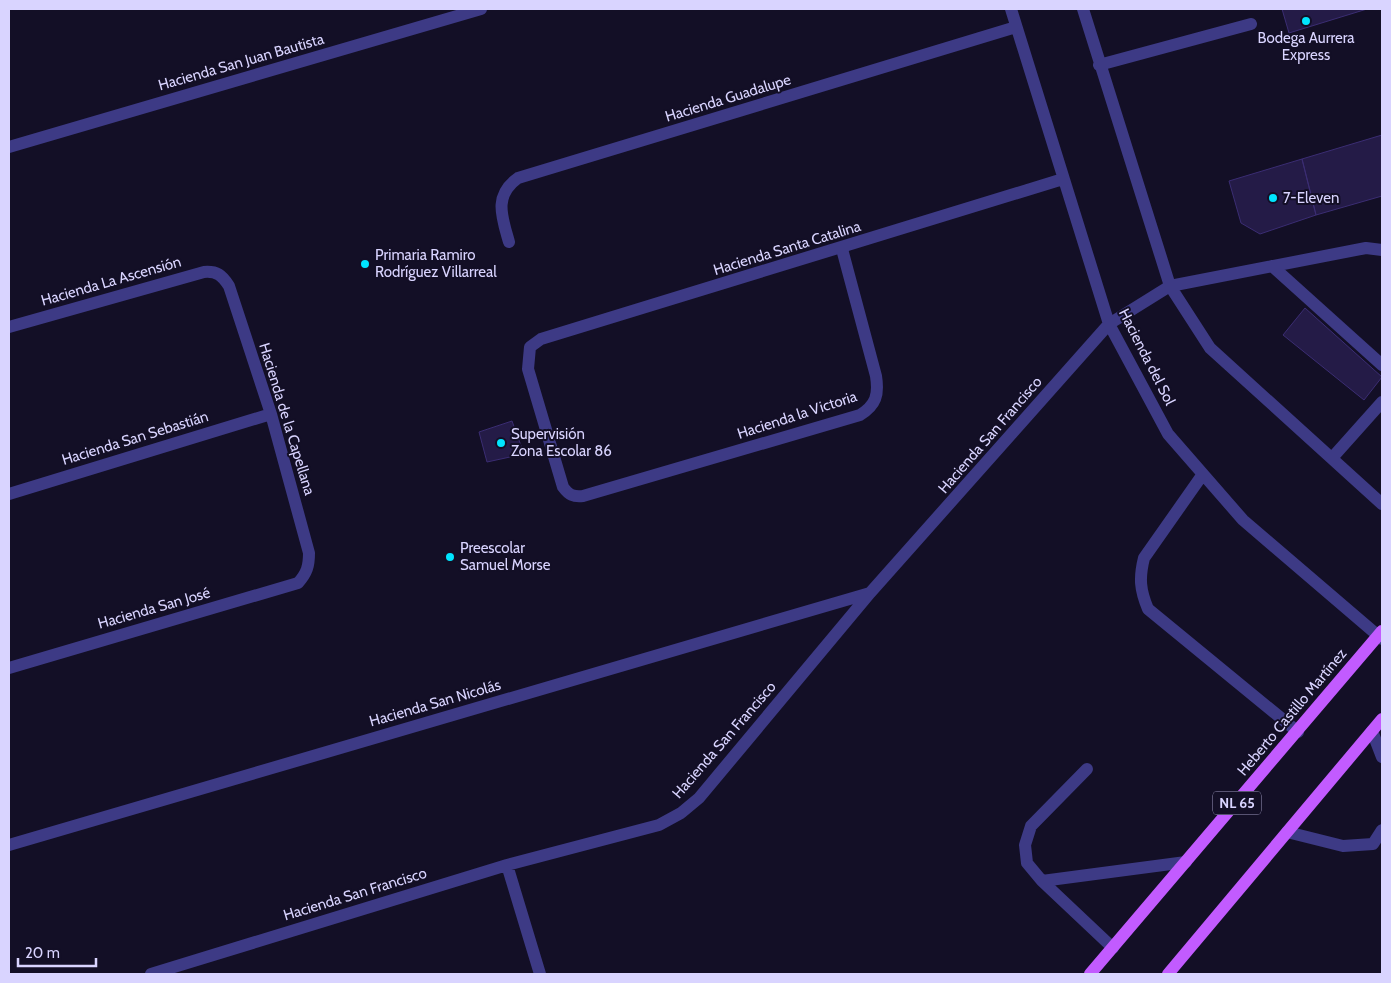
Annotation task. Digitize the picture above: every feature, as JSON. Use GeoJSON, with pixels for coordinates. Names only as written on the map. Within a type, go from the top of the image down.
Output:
{"type":"FeatureCollection","features":[{"type":"Feature","properties":{"kind":"main road","name":"Heberto Castillo Martínez"},"geometry":{"type":"LineString","coordinates":[[1090,974],[1381,635]]}},
{"type":"Feature","properties":{"kind":"main road"},"geometry":{"type":"LineString","coordinates":[[1168,974],[1382,719]]}},
{"type":"Feature","properties":{"kind":"street","name":"Hacienda San Juan Bautista"},"geometry":{"type":"LineString","coordinates":[[9,147],[481,9]]}},
{"type":"Feature","properties":{"kind":"street","name":"Hacienda del Sol"},"geometry":{"type":"LineString","coordinates":[[1011,9],[1062,180],[1110,324],[1168,434],[1243,520],[1381,635]]}},
{"type":"Feature","properties":{"kind":"street"},"geometry":{"type":"LineString","coordinates":[[1083,9],[1099,65],[1170,286],[1210,348],[1382,504]]}},
{"type":"Feature","properties":{"kind":"street"},"geometry":{"type":"LineString","coordinates":[[1099,65],[1251,24]]}},
{"type":"Feature","properties":{"kind":"street","name":"Hacienda Guadalupe"},"geometry":{"type":"LineString","coordinates":[[509,242],[502,214],[502,196],[508,185],[518,178],[1016,28]]}},
{"type":"Feature","properties":{"kind":"street","name":"Hacienda Santa Catalina"},"geometry":{"type":"LineString","coordinates":[[573,497],[563,486],[528,369],[530,347],[541,339],[842,249],[1062,180]]}},
{"type":"Feature","properties":{"kind":"street"},"geometry":{"type":"LineString","coordinates":[[1170,286],[1366,248],[1382,250]]}},
{"type":"Feature","properties":{"kind":"street","name":"Hacienda la Victoria"},"geometry":{"type":"LineString","coordinates":[[573,497],[583,496],[860,416],[872,408],[878,392],[876,376],[842,249]]}},
{"type":"Feature","properties":{"kind":"street"},"geometry":{"type":"LineString","coordinates":[[1272,266],[1382,364]]}},
{"type":"Feature","properties":{"kind":"street","name":"Hacienda La Ascensión"},"geometry":{"type":"LineString","coordinates":[[9,327],[204,272],[213,272],[222,276]]}},
{"type":"Feature","properties":{"kind":"street","name":"Hacienda de la Capellana"},"geometry":{"type":"LineString","coordinates":[[222,276],[229,286],[271,414],[309,553],[309,565],[306,574]]}},
{"type":"Feature","properties":{"kind":"street","name":"Hacienda San Francisco"},"geometry":{"type":"LineString","coordinates":[[151,974],[507,865],[659,825],[681,813],[698,798],[870,593],[1110,324],[1170,286]]}},
{"type":"Feature","properties":{"kind":"street"},"geometry":{"type":"LineString","coordinates":[[1332,458],[1382,402]]}},
{"type":"Feature","properties":{"kind":"street","name":"Hacienda San Sebastián"},"geometry":{"type":"LineString","coordinates":[[9,494],[271,414]]}},
{"type":"Feature","properties":{"kind":"street"},"geometry":{"type":"LineString","coordinates":[[1203,474],[1144,558],[1140,573],[1140,591],[1148,609],[1298,732]]}},
{"type":"Feature","properties":{"kind":"street","name":"Hacienda San José"},"geometry":{"type":"LineString","coordinates":[[9,668],[298,583],[306,574]]}},
{"type":"Feature","properties":{"kind":"street","name":"Hacienda San Nicolás"},"geometry":{"type":"LineString","coordinates":[[9,844],[870,593]]}},
{"type":"Feature","properties":{"kind":"street"},"geometry":{"type":"LineString","coordinates":[[1372,731],[1382,757]]}},
{"type":"Feature","properties":{"kind":"street"},"geometry":{"type":"LineString","coordinates":[[1088,769],[1031,826],[1025,845],[1027,863],[1042,881],[1113,948]]}},
{"type":"Feature","properties":{"kind":"street"},"geometry":{"type":"LineString","coordinates":[[1287,832],[1343,846],[1373,844],[1382,830]]}},
{"type":"Feature","properties":{"kind":"street"},"geometry":{"type":"LineString","coordinates":[[1042,881],[1186,862]]}},
{"type":"Feature","properties":{"kind":"street"},"geometry":{"type":"LineString","coordinates":[[507,865],[540,974]]}},
{"type":"Feature","properties":{"kind":"building","name":"Bodega Aurrera Express"},"geometry":{"type":"Polygon","coordinates":[[[1282,9],[1367,9],[1289,33],[1282,9]]]}},
{"type":"Feature","properties":{"kind":"building"},"geometry":{"type":"Polygon","coordinates":[[[1382,135],[1382,196],[1316,215],[1302,159],[1382,135]]]}},
{"type":"Feature","properties":{"kind":"building","name":"7-Eleven"},"geometry":{"type":"Polygon","coordinates":[[[1302,159],[1316,215],[1260,234],[1241,223],[1229,181],[1302,159]]]}},
{"type":"Feature","properties":{"kind":"building"},"geometry":{"type":"Polygon","coordinates":[[[1305,308],[1382,377],[1364,400],[1283,335],[1305,308]]]}},
{"type":"Feature","properties":{"kind":"building","name":"Supervisión Zona Escolar 86"},"geometry":{"type":"Polygon","coordinates":[[[512,421],[524,454],[487,462],[479,432],[512,421]]]}},
{"type":"Feature","properties":{"kind":"place","name":"Bodega Aurrera Express"},"geometry":{"type":"Point","coordinates":[1306,21]}},
{"type":"Feature","properties":{"kind":"place","name":"7-Eleven"},"geometry":{"type":"Point","coordinates":[1273,198]}},
{"type":"Feature","properties":{"kind":"place","name":"Primaria Ramiro Rodríguez Villarreal"},"geometry":{"type":"Point","coordinates":[365,264]}},
{"type":"Feature","properties":{"kind":"place","name":"Supervisión Zona Escolar 86"},"geometry":{"type":"Point","coordinates":[501,443]}},
{"type":"Feature","properties":{"kind":"place","name":"Preescolar Samuel Morse"},"geometry":{"type":"Point","coordinates":[450,557]}}]}
